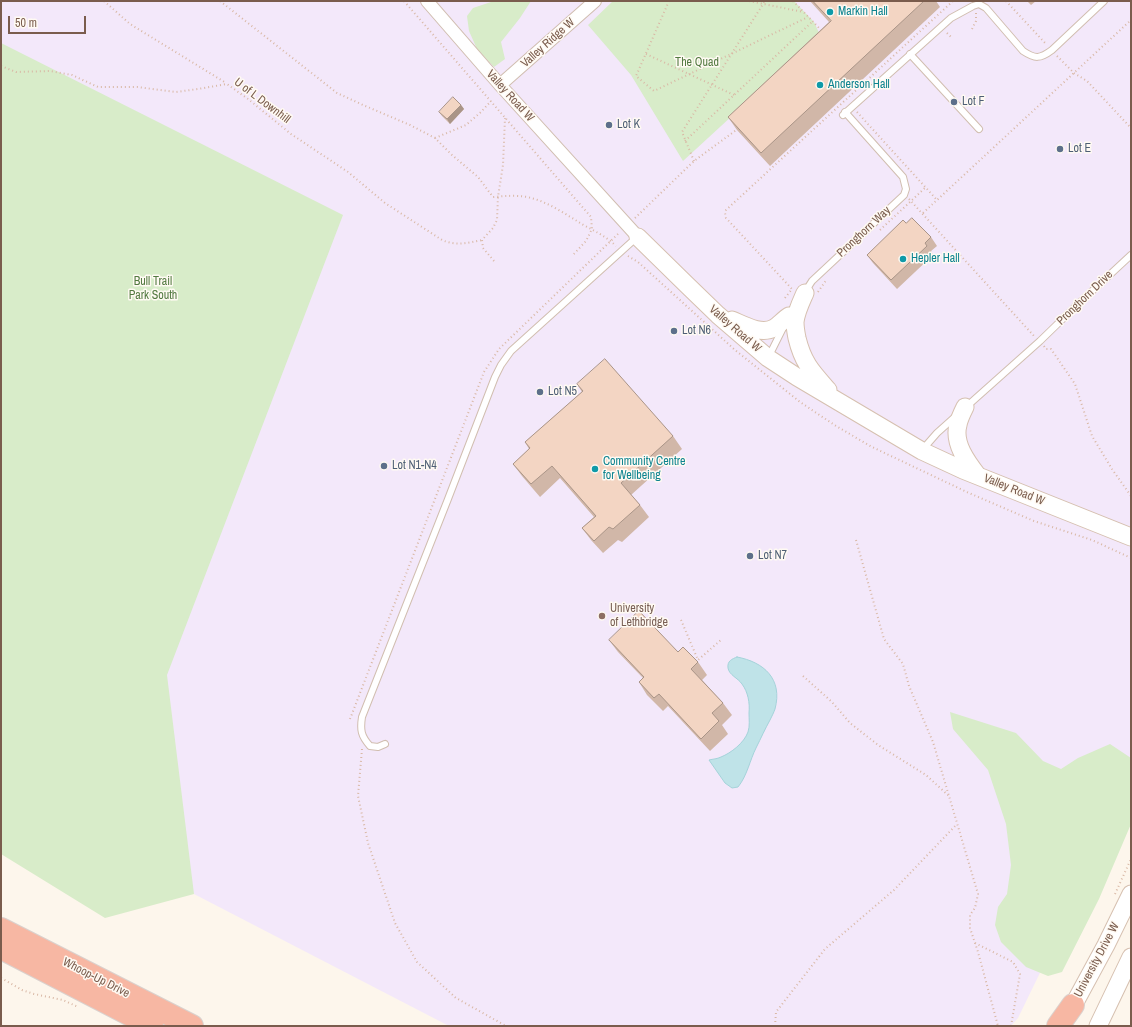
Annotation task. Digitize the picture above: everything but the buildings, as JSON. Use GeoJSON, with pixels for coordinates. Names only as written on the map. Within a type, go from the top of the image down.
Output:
{"type":"FeatureCollection","features":[{"type":"Feature","properties":{"kind":"highway","name":"Whoop-Up Drive"},"geometry":{"type":"LineString","coordinates":[[1,929],[192,1026]]}},
{"type":"Feature","properties":{"kind":"highway","name":"Whoop-Up Drive"},"geometry":{"type":"LineString","coordinates":[[1,948],[152,1026]]}},
{"type":"Feature","properties":{"kind":"highway"},"geometry":{"type":"LineString","coordinates":[[1058,1026],[1073,1005]]}},
{"type":"Feature","properties":{"kind":"street","name":"Valley Road W"},"geometry":{"type":"LineString","coordinates":[[427,1],[500,86],[632,231],[718,315],[768,358],[839,403],[922,451],[978,476],[1131,537]]}},
{"type":"Feature","properties":{"kind":"street","name":"Valley Ridge W"},"geometry":{"type":"LineString","coordinates":[[500,86],[595,1]]}},
{"type":"Feature","properties":{"kind":"street"},"geometry":{"type":"LineString","coordinates":[[811,294],[798,310],[795,323],[799,347],[811,370],[839,403]]}},
{"type":"Feature","properties":{"kind":"street"},"geometry":{"type":"LineString","coordinates":[[718,315],[751,328],[764,331],[774,328],[789,316]]}},
{"type":"Feature","properties":{"kind":"street"},"geometry":{"type":"LineString","coordinates":[[965,408],[957,426],[957,436],[966,460],[978,476]]}},
{"type":"Feature","properties":{"kind":"street","name":"University Drive W"},"geometry":{"type":"LineString","coordinates":[[1063,1026],[1106,945],[1123,894]]}},
{"type":"Feature","properties":{"kind":"street"},"geometry":{"type":"LineString","coordinates":[[1098,1026],[1131,957]]}},
{"type":"Feature","properties":{"kind":"lane"},"geometry":{"type":"LineString","coordinates":[[904,193],[906,189],[903,176],[844,113],[951,18],[973,6],[979,4],[986,8],[1023,51],[1030,56],[1037,58],[1044,56],[1052,50],[1104,1]]}},
{"type":"Feature","properties":{"kind":"lane"},"geometry":{"type":"LineString","coordinates":[[910,54],[979,129]]}},
{"type":"Feature","properties":{"kind":"lane","name":"Pronghorn Way"},"geometry":{"type":"LineString","coordinates":[[768,358],[789,316],[811,294],[812,281],[904,195],[904,193]]}},
{"type":"Feature","properties":{"kind":"lane"},"geometry":{"type":"LineString","coordinates":[[385,744],[378,747],[370,746],[363,738],[360,726],[362,716],[495,377],[511,351],[621,252],[632,231]]}},
{"type":"Feature","properties":{"kind":"lane","name":"Pronghorn Drive"},"geometry":{"type":"LineString","coordinates":[[922,451],[937,433],[1040,342],[1131,255]]}},
{"type":"Feature","properties":{"kind":"path"},"geometry":{"type":"LineString","coordinates":[[104,1],[130,24],[227,84]]}},
{"type":"Feature","properties":{"kind":"path"},"geometry":{"type":"LineString","coordinates":[[220,1],[337,93],[410,125],[435,138],[478,177],[493,198],[509,195],[528,197],[549,205],[611,241],[621,252]]}},
{"type":"Feature","properties":{"kind":"path"},"geometry":{"type":"LineString","coordinates":[[404,1],[591,217],[592,229],[586,241],[572,256]]}},
{"type":"Feature","properties":{"kind":"path"},"geometry":{"type":"LineString","coordinates":[[669,1],[636,76],[654,91],[808,17]]}},
{"type":"Feature","properties":{"kind":"path"},"geometry":{"type":"LineString","coordinates":[[749,1],[764,2],[803,12]]}},
{"type":"Feature","properties":{"kind":"path"},"geometry":{"type":"LineString","coordinates":[[793,1],[822,32]]}},
{"type":"Feature","properties":{"kind":"path"},"geometry":{"type":"LineString","coordinates":[[785,298],[792,289],[726,218],[726,210],[953,1]]}},
{"type":"Feature","properties":{"kind":"path"},"geometry":{"type":"LineString","coordinates":[[1006,1],[1074,72],[1087,80],[1131,128]]}},
{"type":"Feature","properties":{"kind":"path"},"geometry":{"type":"LineString","coordinates":[[694,161],[682,132],[764,2]]}},
{"type":"Feature","properties":{"kind":"path"},"geometry":{"type":"LineString","coordinates":[[923,213],[1131,20]]}},
{"type":"Feature","properties":{"kind":"path"},"geometry":{"type":"LineString","coordinates":[[685,141],[812,22]]}},
{"type":"Feature","properties":{"kind":"path"},"geometry":{"type":"LineString","coordinates":[[646,54],[734,95]]}},
{"type":"Feature","properties":{"kind":"path","name":"U of L Downhill"},"geometry":{"type":"LineString","coordinates":[[1,66],[16,72],[50,71],[72,75],[98,87],[137,87],[176,92],[227,84],[291,134],[348,172],[385,203],[442,240],[451,244],[466,244],[482,240]]}},
{"type":"Feature","properties":{"kind":"path"},"geometry":{"type":"LineString","coordinates":[[846,99],[937,200]]}},
{"type":"Feature","properties":{"kind":"path"},"geometry":{"type":"LineString","coordinates":[[435,138],[466,125],[491,101]]}},
{"type":"Feature","properties":{"kind":"path"},"geometry":{"type":"LineString","coordinates":[[494,261],[483,248],[482,240],[498,220],[498,197],[503,165],[504,118]]}},
{"type":"Feature","properties":{"kind":"path"},"geometry":{"type":"LineString","coordinates":[[350,719],[484,372],[499,349],[611,241],[632,231],[694,161],[742,124]]}},
{"type":"Feature","properties":{"kind":"path"},"geometry":{"type":"LineString","coordinates":[[878,232],[926,187]]}},
{"type":"Feature","properties":{"kind":"path"},"geometry":{"type":"LineString","coordinates":[[904,193],[1046,349],[1052,349],[1075,384],[1092,436],[1112,469],[1131,496]]}},
{"type":"Feature","properties":{"kind":"path"},"geometry":{"type":"LineString","coordinates":[[811,294],[828,278]]}},
{"type":"Feature","properties":{"kind":"path"},"geometry":{"type":"LineString","coordinates":[[856,540],[884,639],[903,664],[909,686],[933,742],[940,769],[950,797],[978,894],[975,908],[970,915],[970,928],[998,1026]]}},
{"type":"Feature","properties":{"kind":"path"},"geometry":{"type":"LineString","coordinates":[[681,620],[698,660],[722,639]]}},
{"type":"Feature","properties":{"kind":"path"},"geometry":{"type":"LineString","coordinates":[[803,676],[832,702],[850,723],[878,746],[926,776],[950,797]]}},
{"type":"Feature","properties":{"kind":"path"},"geometry":{"type":"LineString","coordinates":[[363,738],[358,796],[368,843],[395,923],[417,962],[434,978],[456,998],[506,1026]]}},
{"type":"Feature","properties":{"kind":"path"},"geometry":{"type":"LineString","coordinates":[[775,1026],[776,1012],[825,949],[894,890],[957,824]]}},
{"type":"Feature","properties":{"kind":"path"},"geometry":{"type":"LineString","coordinates":[[1123,894],[1131,859]]}},
{"type":"Feature","properties":{"kind":"path"},"geometry":{"type":"LineString","coordinates":[[975,943],[1013,962],[1020,974],[1011,1026]]}},
{"type":"Feature","properties":{"kind":"path"},"geometry":{"type":"LineString","coordinates":[[1,978],[22,990],[63,1000]]}},
{"type":"Feature","properties":{"kind":"shaded area","name":"University of Lethbridge"},"geometry":{"type":"Polygon","coordinates":[[[1,1],[1131,1],[1131,784],[1018,1018],[1011,1026],[449,1026],[194,894],[1,448],[1,1]]]}},
{"type":"Feature","properties":{"kind":"green space"},"geometry":{"type":"Polygon","coordinates":[[[494,1],[531,1],[501,42],[505,59],[494,67],[477,49],[469,31],[467,16],[473,8],[494,1]]]}},
{"type":"Feature","properties":{"kind":"green space","name":"The Quad"},"geometry":{"type":"Polygon","coordinates":[[[613,1],[794,1],[814,22],[820,35],[683,161],[631,75],[588,25],[613,1]]]}},
{"type":"Feature","properties":{"kind":"green space","name":"Bull Trail Park South"},"geometry":{"type":"Polygon","coordinates":[[[1,43],[343,215],[167,675],[194,894],[105,918],[1,854],[1,43]]]}},
{"type":"Feature","properties":{"kind":"green space"},"geometry":{"type":"Polygon","coordinates":[[[950,712],[1016,733],[1043,761],[1061,769],[1078,758],[1110,744],[1131,758],[1131,824],[1099,899],[1062,972],[1048,976],[1026,967],[1001,942],[995,925],[998,907],[1007,894],[1011,865],[1006,824],[988,770],[953,729],[950,712]]]}},
{"type":"Feature","properties":{"kind":"water"},"geometry":{"type":"Polygon","coordinates":[[[737,657],[747,659],[755,663],[769,674],[774,681],[777,698],[775,709],[756,748],[744,778],[738,787],[732,788],[725,783],[709,760],[720,758],[733,750],[744,740],[748,732],[749,705],[747,694],[742,684],[730,673],[728,668],[729,662],[737,657]]]}},
{"type":"Feature","properties":{"kind":"place","name":"Markin Hall"},"geometry":{"type":"Point","coordinates":[830,12]}},
{"type":"Feature","properties":{"kind":"place","name":"Anderson Hall"},"geometry":{"type":"Point","coordinates":[820,85]}},
{"type":"Feature","properties":{"kind":"place","name":"Lot F"},"geometry":{"type":"Point","coordinates":[954,102]}},
{"type":"Feature","properties":{"kind":"place","name":"Lot K"},"geometry":{"type":"Point","coordinates":[609,125]}},
{"type":"Feature","properties":{"kind":"place","name":"Lot E"},"geometry":{"type":"Point","coordinates":[1060,149]}},
{"type":"Feature","properties":{"kind":"place","name":"Hepler Hall"},"geometry":{"type":"Point","coordinates":[903,259]}},
{"type":"Feature","properties":{"kind":"place","name":"Lot N6"},"geometry":{"type":"Point","coordinates":[674,331]}},
{"type":"Feature","properties":{"kind":"place","name":"Lot N5"},"geometry":{"type":"Point","coordinates":[540,392]}},
{"type":"Feature","properties":{"kind":"place","name":"Lot N1-N4"},"geometry":{"type":"Point","coordinates":[384,466]}},
{"type":"Feature","properties":{"kind":"place","name":"Community Centre for Wellbeing"},"geometry":{"type":"Point","coordinates":[595,469]}},
{"type":"Feature","properties":{"kind":"place","name":"Lot N7"},"geometry":{"type":"Point","coordinates":[750,556]}},
{"type":"Feature","properties":{"kind":"place","name":"University of Lethbridge"},"geometry":{"type":"Point","coordinates":[602,616]}}]}
